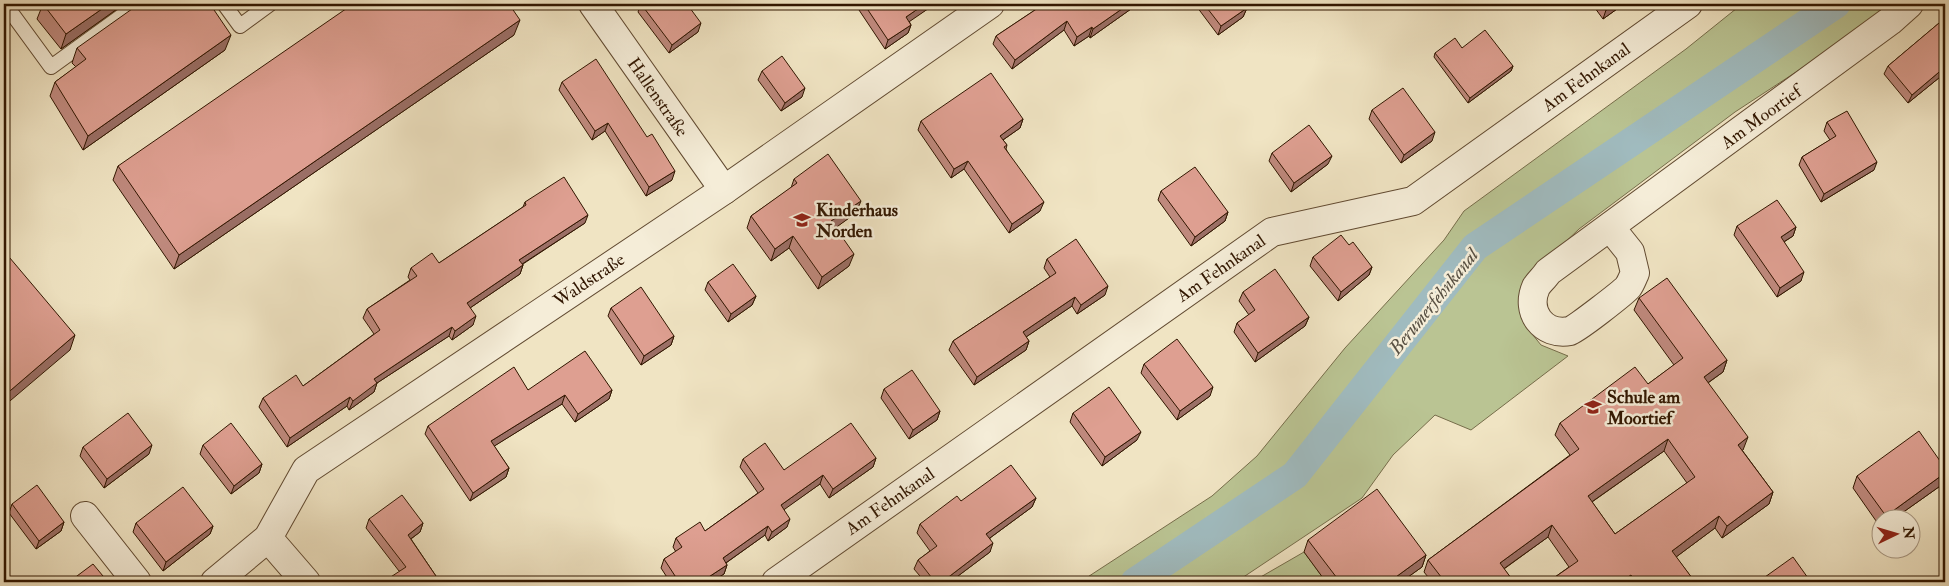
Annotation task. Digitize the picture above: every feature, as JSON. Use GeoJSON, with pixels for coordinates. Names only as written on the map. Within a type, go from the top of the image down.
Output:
{"type":"FeatureCollection","features":[{"type":"Feature","properties":{"kind":"street","name":"Hallenstraße"},"geometry":{"type":"LineString","coordinates":[[593,4],[724,190]]}},
{"type":"Feature","properties":{"kind":"street","name":"Waldstraße"},"geometry":{"type":"LineString","coordinates":[[215,582],[268,538],[306,470],[724,190],[990,4]]}},
{"type":"Feature","properties":{"kind":"street","name":"Am Fehnkanal"},"geometry":{"type":"LineString","coordinates":[[776,582],[1272,232],[1413,201],[1688,4]]}},
{"type":"Feature","properties":{"kind":"street","name":"Am Moortief"},"geometry":{"type":"LineString","coordinates":[[1610,227],[1890,21],[1909,4]]}},
{"type":"Feature","properties":{"kind":"street"},"geometry":{"type":"LineString","coordinates":[[85,516],[137,582]]}},
{"type":"Feature","properties":{"kind":"street"},"geometry":{"type":"LineString","coordinates":[[268,538],[306,582]]}},
{"type":"Feature","properties":{"kind":"lane"},"geometry":{"type":"LineString","coordinates":[[5,4],[51,67],[138,4]]}},
{"type":"Feature","properties":{"kind":"lane"},"geometry":{"type":"LineString","coordinates":[[224,4],[240,26],[270,4]]}},
{"type":"Feature","properties":{"kind":"green space"},"geometry":{"type":"Polygon","coordinates":[[[1742,4],[1890,4],[1874,21],[1735,112],[1579,229],[1532,274],[1520,306],[1524,324],[1541,345],[1568,356],[1471,430],[1435,415],[1393,455],[1362,498],[1236,582],[1080,582],[1212,496],[1257,456],[1345,348],[1444,240],[1464,211],[1686,49],[1742,4]]]}},
{"type":"Feature","properties":{"kind":"green space"},"geometry":{"type":"Polygon","coordinates":[[[1304,552],[1326,582],[1252,582],[1304,552]]]}},
{"type":"Feature","properties":{"kind":"building"},"geometry":{"type":"Polygon","coordinates":[[[43,4],[109,4],[66,34],[43,4]]]}},
{"type":"Feature","properties":{"kind":"building"},"geometry":{"type":"Polygon","coordinates":[[[139,4],[210,4],[231,35],[88,136],[55,82],[86,59],[77,48],[139,4]]]}},
{"type":"Feature","properties":{"kind":"building"},"geometry":{"type":"Polygon","coordinates":[[[353,4],[509,4],[520,20],[179,255],[118,166],[353,4]]]}},
{"type":"Feature","properties":{"kind":"building"},"geometry":{"type":"Polygon","coordinates":[[[641,4],[687,4],[701,23],[672,45],[641,4]]]}},
{"type":"Feature","properties":{"kind":"building"},"geometry":{"type":"Polygon","coordinates":[[[864,4],[925,4],[906,17],[911,25],[888,40],[864,4]]]}},
{"type":"Feature","properties":{"kind":"building"},"geometry":{"type":"Polygon","coordinates":[[[1044,4],[1129,4],[1093,29],[1092,27],[1077,37],[1067,21],[1015,60],[996,36],[1044,4]]]}},
{"type":"Feature","properties":{"kind":"building"},"geometry":{"type":"Polygon","coordinates":[[[1204,4],[1244,4],[1247,8],[1221,26],[1204,4]]]}},
{"type":"Feature","properties":{"kind":"building"},"geometry":{"type":"Polygon","coordinates":[[[1601,4],[1616,4],[1606,10],[1601,4]]]}},
{"type":"Feature","properties":{"kind":"building"},"geometry":{"type":"Polygon","coordinates":[[[1945,18],[1945,67],[1912,95],[1888,66],[1945,18]]]}},
{"type":"Feature","properties":{"kind":"building"},"geometry":{"type":"Polygon","coordinates":[[[1485,30],[1513,66],[1470,98],[1435,53],[1455,38],[1462,48],[1485,30]]]}},
{"type":"Feature","properties":{"kind":"building"},"geometry":{"type":"Polygon","coordinates":[[[782,56],[805,88],[785,103],[762,71],[782,56]]]}},
{"type":"Feature","properties":{"kind":"building"},"geometry":{"type":"Polygon","coordinates":[[[596,59],[647,137],[652,134],[675,171],[649,187],[608,123],[595,131],[562,82],[596,59]]]}},
{"type":"Feature","properties":{"kind":"building"},"geometry":{"type":"Polygon","coordinates":[[[991,73],[1023,119],[1000,136],[1007,145],[1004,147],[1044,202],[1012,224],[968,161],[954,169],[921,121],[991,73]]]}},
{"type":"Feature","properties":{"kind":"building"},"geometry":{"type":"Polygon","coordinates":[[[1403,88],[1435,132],[1404,155],[1372,110],[1403,88]]]}},
{"type":"Feature","properties":{"kind":"building"},"geometry":{"type":"Polygon","coordinates":[[[1847,111],[1877,162],[1824,194],[1802,157],[1836,136],[1827,122],[1847,111]]]}},
{"type":"Feature","properties":{"kind":"building"},"geometry":{"type":"Polygon","coordinates":[[[1309,125],[1332,156],[1294,183],[1272,153],[1309,125]]]}},
{"type":"Feature","properties":{"kind":"building","name":"Kinderhaus Norden"},"geometry":{"type":"Polygon","coordinates":[[[828,154],[861,201],[831,221],[854,254],[822,277],[793,236],[775,249],[751,216],[797,183],[794,179],[828,154]]]}},
{"type":"Feature","properties":{"kind":"building"},"geometry":{"type":"Polygon","coordinates":[[[1195,167],[1228,212],[1195,237],[1161,191],[1195,167]]]}},
{"type":"Feature","properties":{"kind":"building"},"geometry":{"type":"Polygon","coordinates":[[[564,177],[588,215],[519,260],[523,265],[467,303],[476,316],[455,331],[452,327],[374,379],[377,383],[353,401],[350,397],[290,438],[263,398],[296,375],[303,386],[380,330],[367,309],[417,276],[411,268],[432,253],[439,263],[526,205],[525,202],[564,177]]]}},
{"type":"Feature","properties":{"kind":"building"},"geometry":{"type":"Polygon","coordinates":[[[1777,200],[1796,227],[1781,237],[1804,272],[1780,288],[1737,226],[1777,200]]]}},
{"type":"Feature","properties":{"kind":"building"},"geometry":{"type":"Polygon","coordinates":[[[1341,235],[1349,245],[1353,242],[1372,267],[1341,292],[1313,257],[1341,235]]]}},
{"type":"Feature","properties":{"kind":"building"},"geometry":{"type":"Polygon","coordinates":[[[1076,239],[1108,286],[1081,305],[1075,297],[1023,332],[1029,341],[977,377],[953,341],[1056,273],[1047,259],[1076,239]]]}},
{"type":"Feature","properties":{"kind":"building"},"geometry":{"type":"Polygon","coordinates":[[[4,251],[75,335],[4,396],[4,251]]]}},
{"type":"Feature","properties":{"kind":"building"},"geometry":{"type":"Polygon","coordinates":[[[733,264],[756,296],[731,314],[708,282],[733,264]]]}},
{"type":"Feature","properties":{"kind":"building"},"geometry":{"type":"Polygon","coordinates":[[[1275,269],[1309,317],[1258,353],[1237,323],[1255,310],[1243,292],[1275,269]]]}},
{"type":"Feature","properties":{"kind":"building","name":"Schule am Moortief"},"geometry":{"type":"Polygon","coordinates":[[[1667,278],[1727,360],[1704,377],[1748,437],[1738,445],[1773,492],[1727,526],[1719,516],[1672,551],[1695,582],[1636,582],[1631,575],[1620,582],[1548,582],[1578,561],[1552,525],[1500,563],[1514,582],[1445,582],[1428,560],[1579,449],[1560,423],[1635,367],[1648,384],[1683,358],[1639,298],[1667,278]],[[1668,439],[1588,496],[1615,534],[1695,477],[1668,439]]]}},
{"type":"Feature","properties":{"kind":"building"},"geometry":{"type":"Polygon","coordinates":[[[641,287],[674,336],[644,356],[611,308],[641,287]]]}},
{"type":"Feature","properties":{"kind":"building"},"geometry":{"type":"Polygon","coordinates":[[[1177,339],[1213,387],[1180,411],[1144,364],[1177,339]]]}},
{"type":"Feature","properties":{"kind":"building"},"geometry":{"type":"Polygon","coordinates":[[[585,351],[612,390],[578,414],[565,395],[491,441],[509,468],[473,493],[428,426],[514,367],[528,390],[585,351]]]}},
{"type":"Feature","properties":{"kind":"building"},"geometry":{"type":"Polygon","coordinates":[[[912,370],[940,411],[913,430],[884,389],[912,370]]]}},
{"type":"Feature","properties":{"kind":"building"},"geometry":{"type":"Polygon","coordinates":[[[1109,387],[1141,432],[1105,457],[1073,413],[1109,387]]]}},
{"type":"Feature","properties":{"kind":"building"},"geometry":{"type":"Polygon","coordinates":[[[128,413],[152,445],[107,479],[83,447],[128,413]]]}},
{"type":"Feature","properties":{"kind":"building"},"geometry":{"type":"Polygon","coordinates":[[[231,423],[262,464],[234,486],[203,445],[231,423]]]}},
{"type":"Feature","properties":{"kind":"building"},"geometry":{"type":"Polygon","coordinates":[[[851,423],[876,458],[833,489],[823,475],[781,505],[790,519],[772,532],[768,526],[723,558],[727,565],[701,582],[679,582],[664,559],[682,547],[676,538],[700,522],[705,531],[764,489],[743,459],[765,443],[784,470],[851,423]]]}},
{"type":"Feature","properties":{"kind":"building"},"geometry":{"type":"Polygon","coordinates":[[[1919,431],[1945,468],[1945,473],[1897,508],[1880,508],[1857,476],[1919,431]]]}},
{"type":"Feature","properties":{"kind":"building"},"geometry":{"type":"Polygon","coordinates":[[[1011,465],[1036,498],[986,534],[993,543],[942,582],[935,582],[918,560],[937,546],[920,524],[957,496],[961,501],[1011,465]]]}},
{"type":"Feature","properties":{"kind":"building"},"geometry":{"type":"Polygon","coordinates":[[[37,485],[64,522],[39,541],[12,504],[37,485]]]}},
{"type":"Feature","properties":{"kind":"building"},"geometry":{"type":"Polygon","coordinates":[[[183,487],[213,526],[166,562],[136,523],[183,487]]]}},
{"type":"Feature","properties":{"kind":"building"},"geometry":{"type":"Polygon","coordinates":[[[1377,489],[1426,555],[1389,582],[1340,582],[1308,540],[1377,489]]]}},
{"type":"Feature","properties":{"kind":"building"},"geometry":{"type":"Polygon","coordinates":[[[402,495],[423,523],[408,535],[440,582],[383,582],[406,567],[369,519],[402,495]]]}},
{"type":"Feature","properties":{"kind":"building"},"geometry":{"type":"Polygon","coordinates":[[[1793,557],[1808,578],[1801,582],[1758,582],[1793,557]]]}},
{"type":"Feature","properties":{"kind":"building"},"geometry":{"type":"Polygon","coordinates":[[[93,564],[108,582],[69,582],[93,564]]]}},
{"type":"Feature","properties":{"kind":"waterway","name":"Berumerfehnkanal"},"geometry":{"type":"LineString","coordinates":[[1135,582],[1295,475],[1475,247],[1836,4]]}},
{"type":"Feature","properties":{"kind":"place","name":"Kinderhaus Norden"},"geometry":{"type":"Point","coordinates":[802,220]}},
{"type":"Feature","properties":{"kind":"place","name":"Schule am Moortief"},"geometry":{"type":"Point","coordinates":[1593,407]}}]}
